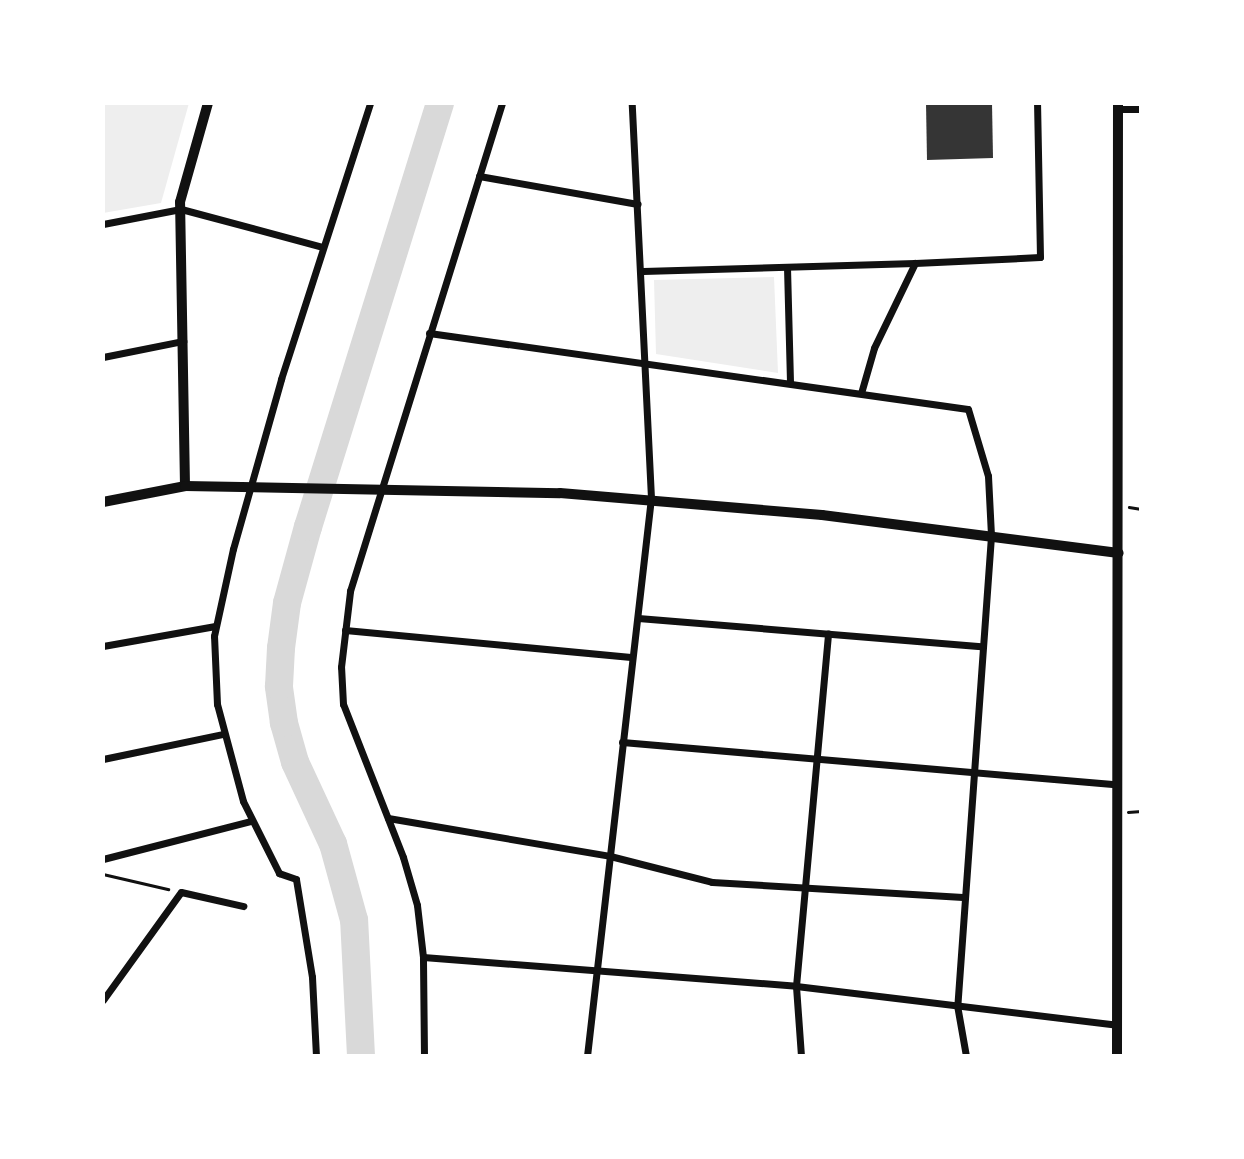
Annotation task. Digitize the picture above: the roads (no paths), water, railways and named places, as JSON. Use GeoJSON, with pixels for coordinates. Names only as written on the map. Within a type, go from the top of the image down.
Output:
{"type":"FeatureCollection","features":[{"type":"Feature","properties":{"kind":"main road"},"geometry":{"type":"LineString","coordinates":[[1117,1056],[1115,784],[1119,553],[1118,106]]}},
{"type":"Feature","properties":{"kind":"street"},"geometry":{"type":"LineString","coordinates":[[185,486],[181,209],[208,103]]}},
{"type":"Feature","properties":{"kind":"street"},"geometry":{"type":"LineString","coordinates":[[316,1056],[312,976],[296,879],[279,873],[251,821],[223,734],[217,704],[215,626],[323,247],[370,103]]}},
{"type":"Feature","properties":{"kind":"street"},"geometry":{"type":"LineString","coordinates":[[424,1056],[423,957],[416,905],[388,818],[343,704],[345,630],[350,590],[502,103]]}},
{"type":"Feature","properties":{"kind":"street"},"geometry":{"type":"LineString","coordinates":[[587,1056],[651,498],[643,271],[632,103]]}},
{"type":"Feature","properties":{"kind":"street"},"geometry":{"type":"LineString","coordinates":[[643,271],[1040,257],[1037,103]]}},
{"type":"Feature","properties":{"kind":"street"},"geometry":{"type":"LineString","coordinates":[[1118,106],[1141,109]]}},
{"type":"Feature","properties":{"kind":"street"},"geometry":{"type":"LineString","coordinates":[[480,176],[638,204]]}},
{"type":"Feature","properties":{"kind":"street"},"geometry":{"type":"LineString","coordinates":[[103,224],[181,209],[323,247]]}},
{"type":"Feature","properties":{"kind":"street"},"geometry":{"type":"LineString","coordinates":[[861,393],[874,348],[915,263]]}},
{"type":"Feature","properties":{"kind":"street"},"geometry":{"type":"LineString","coordinates":[[787,267],[790,382]]}},
{"type":"Feature","properties":{"kind":"street"},"geometry":{"type":"LineString","coordinates":[[429,332],[968,409],[988,476],[990,536],[971,769],[957,1005],[966,1056]]}},
{"type":"Feature","properties":{"kind":"street"},"geometry":{"type":"LineString","coordinates":[[103,357],[183,341]]}},
{"type":"Feature","properties":{"kind":"street"},"geometry":{"type":"LineString","coordinates":[[103,502],[185,486],[651,498],[1119,553]]}},
{"type":"Feature","properties":{"kind":"street"},"geometry":{"type":"LineString","coordinates":[[638,618],[981,646]]}},
{"type":"Feature","properties":{"kind":"street"},"geometry":{"type":"LineString","coordinates":[[103,646],[215,626]]}},
{"type":"Feature","properties":{"kind":"street"},"geometry":{"type":"LineString","coordinates":[[345,630],[631,657]]}},
{"type":"Feature","properties":{"kind":"street"},"geometry":{"type":"LineString","coordinates":[[801,1056],[796,986],[819,756],[828,633]]}},
{"type":"Feature","properties":{"kind":"street"},"geometry":{"type":"LineString","coordinates":[[103,759],[223,734]]}},
{"type":"Feature","properties":{"kind":"street"},"geometry":{"type":"LineString","coordinates":[[622,743],[819,756],[1115,784]]}},
{"type":"Feature","properties":{"kind":"street"},"geometry":{"type":"LineString","coordinates":[[388,818],[610,856],[712,882],[963,897]]}},
{"type":"Feature","properties":{"kind":"street"},"geometry":{"type":"LineString","coordinates":[[103,859],[251,821]]}},
{"type":"Feature","properties":{"kind":"street"},"geometry":{"type":"LineString","coordinates":[[103,1000],[181,892],[243,906]]}},
{"type":"Feature","properties":{"kind":"street"},"geometry":{"type":"LineString","coordinates":[[423,957],[796,986],[1118,1025]]}},
{"type":"Feature","properties":{"kind":"waterway"},"geometry":{"type":"LineString","coordinates":[[361,1056],[354,920],[333,844],[295,762],[284,723],[279,686],[281,648],[287,603],[308,527],[440,103]]}}]}
